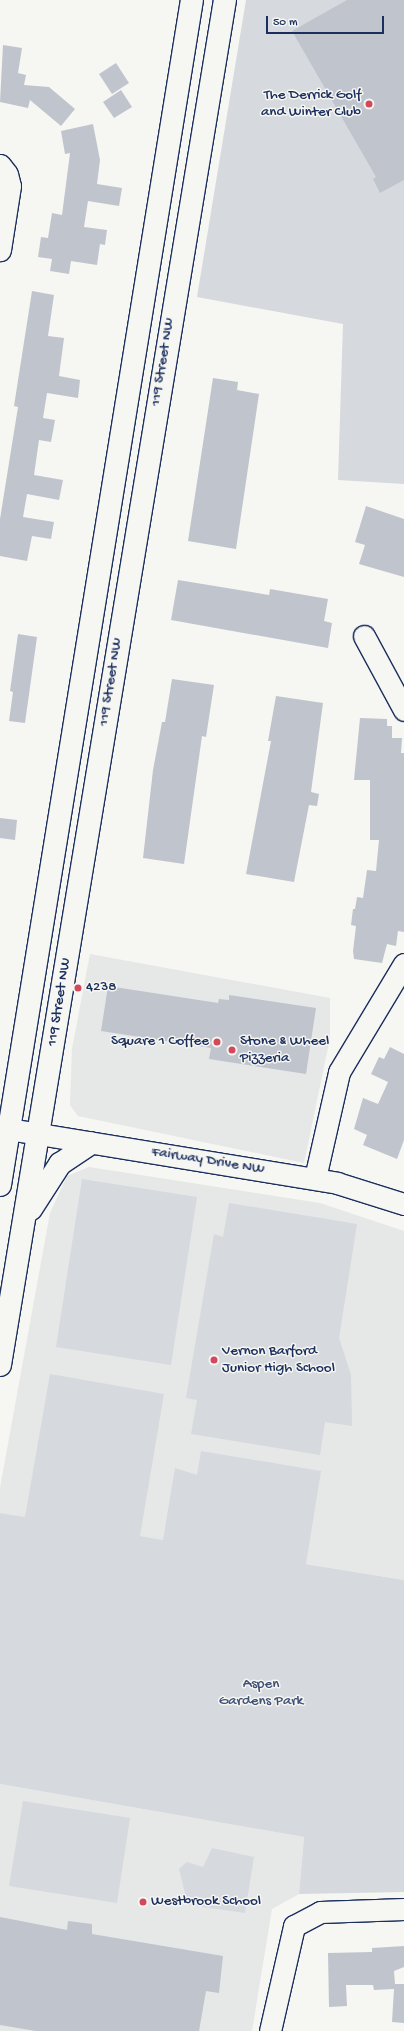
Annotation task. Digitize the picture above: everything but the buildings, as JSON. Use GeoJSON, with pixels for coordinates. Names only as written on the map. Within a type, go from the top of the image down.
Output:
{"type":"FeatureCollection","features":[{"type":"Feature","properties":{"kind":"main road","name":"119 Street NW"},"geometry":{"type":"LineString","coordinates":[[0,1185],[192,0]]}},
{"type":"Feature","properties":{"kind":"main road","name":"119 Street NW"},"geometry":{"type":"LineString","coordinates":[[0,1365],[225,0]]}},
{"type":"Feature","properties":{"kind":"main road"},"geometry":{"type":"LineString","coordinates":[[24,1222],[60,1164],[91,1143]]}},
{"type":"Feature","properties":{"kind":"street"},"geometry":{"type":"LineString","coordinates":[[0,250],[10,186],[1,166]]}},
{"type":"Feature","properties":{"kind":"street"},"geometry":{"type":"LineString","coordinates":[[364,636],[404,710]]}},
{"type":"Feature","properties":{"kind":"street"},"geometry":{"type":"LineString","coordinates":[[315,1178],[339,1072],[404,964]]}},
{"type":"Feature","properties":{"kind":"street","name":"Fairway Drive NW"},"geometry":{"type":"LineString","coordinates":[[9,1129],[315,1178],[363,1189],[404,1204]]}},
{"type":"Feature","properties":{"kind":"street"},"geometry":{"type":"LineString","coordinates":[[270,2031],[294,1926],[320,1912],[404,1909]]}},
{"type":"Feature","properties":{"kind":"shaded area"},"geometry":{"type":"Polygon","coordinates":[[[90,954],[330,998],[330,1038],[304,1163],[78,1116],[70,1105],[72,1049],[90,954]]]}},
{"type":"Feature","properties":{"kind":"shaded area","name":"Vernon Barford Junior High School"},"geometry":{"type":"Polygon","coordinates":[[[89,1167],[320,1203],[404,1231],[404,1580],[0,1513],[0,1488],[50,1213],[67,1176],[89,1167]]]}},
{"type":"Feature","properties":{"kind":"shaded area","name":"Westbrook School"},"geometry":{"type":"Polygon","coordinates":[[[0,1784],[304,1837],[299,1894],[272,1909],[252,2031],[0,2031],[0,1784]]]}},
{"type":"Feature","properties":{"kind":"green space"},"geometry":{"type":"Polygon","coordinates":[[[246,0],[404,0],[404,484],[338,480],[343,324],[197,297],[246,0]]]}},
{"type":"Feature","properties":{"kind":"green space"},"geometry":{"type":"Polygon","coordinates":[[[82,1179],[197,1197],[171,1365],[56,1347],[82,1179]]]}},
{"type":"Feature","properties":{"kind":"green space"},"geometry":{"type":"Polygon","coordinates":[[[229,1203],[357,1224],[339,1338],[351,1375],[352,1426],[325,1422],[320,1455],[191,1434],[197,1400],[186,1398],[214,1234],[223,1237],[229,1203]]]}},
{"type":"Feature","properties":{"kind":"green space","name":"Aspen Gardens Park"},"geometry":{"type":"Polygon","coordinates":[[[50,1374],[164,1394],[140,1536],[163,1540],[175,1468],[197,1475],[201,1451],[321,1471],[306,1564],[404,1580],[404,1892],[299,1894],[304,1837],[0,1784],[0,1513],[25,1517],[50,1374]]]}},
{"type":"Feature","properties":{"kind":"green space"},"geometry":{"type":"Polygon","coordinates":[[[23,1801],[130,1818],[117,1903],[9,1886],[23,1801]]]}},
{"type":"Feature","properties":{"kind":"green space"},"geometry":{"type":"Polygon","coordinates":[[[212,1848],[254,1857],[245,1913],[188,1905],[179,1869],[187,1862],[203,1867],[212,1848]]]}},
{"type":"Feature","properties":{"kind":"place","name":"The Derrick Golf and Winter Club"},"geometry":{"type":"Point","coordinates":[369,104]}},
{"type":"Feature","properties":{"kind":"place","name":"4238"},"geometry":{"type":"Point","coordinates":[78,988]}},
{"type":"Feature","properties":{"kind":"place","name":"Square 1 Coffee"},"geometry":{"type":"Point","coordinates":[217,1042]}},
{"type":"Feature","properties":{"kind":"place","name":"Stone & Wheel Pizzeria"},"geometry":{"type":"Point","coordinates":[232,1050]}},
{"type":"Feature","properties":{"kind":"place","name":"Vernon Barford Junior High School"},"geometry":{"type":"Point","coordinates":[214,1360]}},
{"type":"Feature","properties":{"kind":"place","name":"Westbrook School"},"geometry":{"type":"Point","coordinates":[143,1902]}}]}
